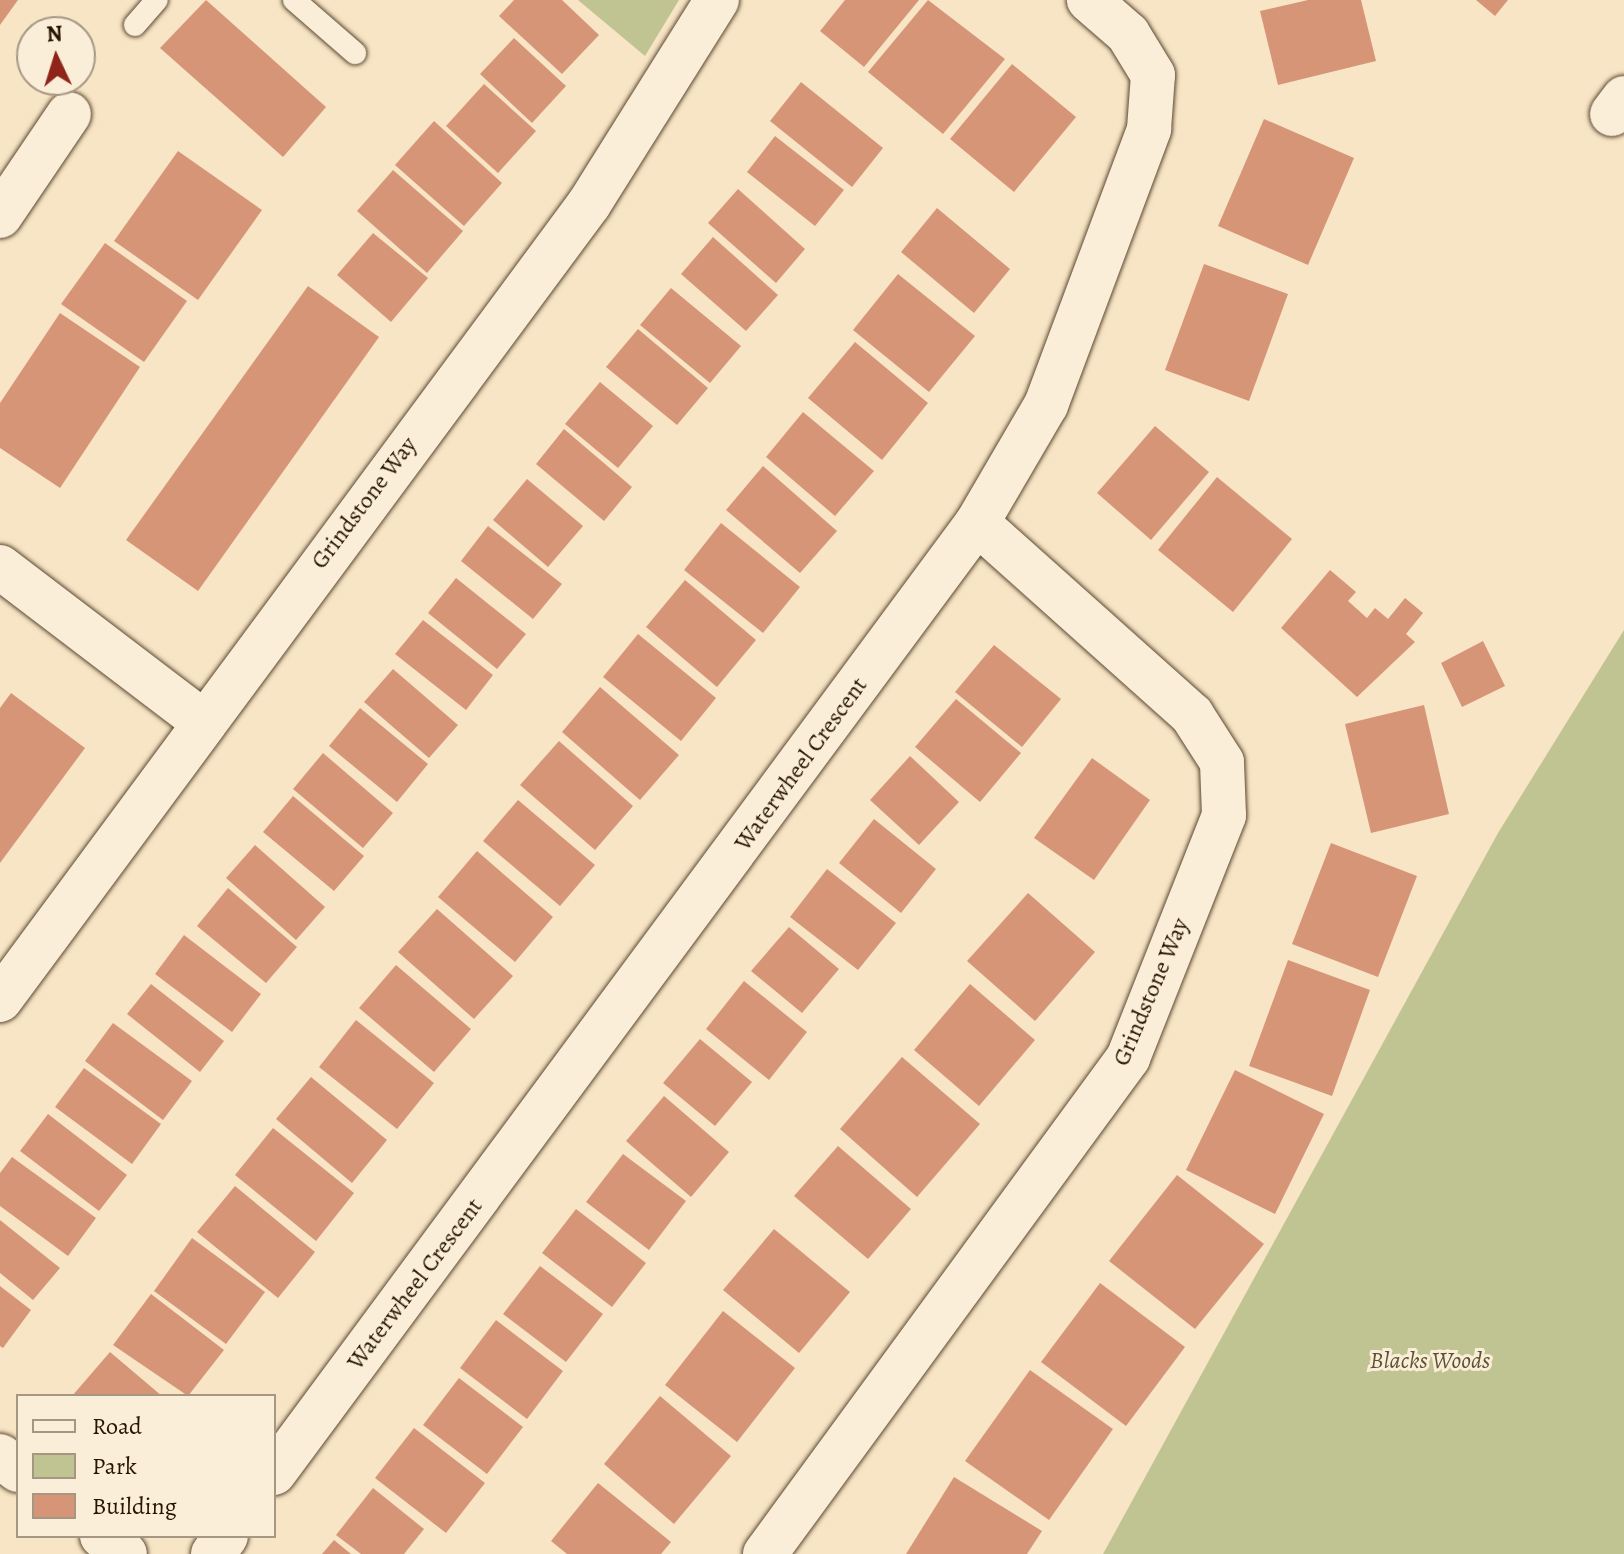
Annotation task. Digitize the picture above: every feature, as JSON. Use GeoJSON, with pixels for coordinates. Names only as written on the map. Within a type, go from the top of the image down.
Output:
{"type":"FeatureCollection","features":[{"type":"Feature","properties":{"kind":"street","name":"Grindstone Way"},"geometry":{"type":"LineString","coordinates":[[0,1000],[201,720],[589,204],[717,0]]}},
{"type":"Feature","properties":{"kind":"street","name":"Waterwheel Crescent"},"geometry":{"type":"LineString","coordinates":[[276,1470],[977,523],[1046,405],[1149,129],[1153,75],[1128,34],[1089,0]]}},
{"type":"Feature","properties":{"kind":"street"},"geometry":{"type":"LineString","coordinates":[[0,216],[69,114]]}},
{"type":"Feature","properties":{"kind":"street","name":"Grindstone Way"},"geometry":{"type":"LineString","coordinates":[[765,1554],[1128,1058],[1224,815],[1222,762],[1192,715],[977,523]]}},
{"type":"Feature","properties":{"kind":"street"},"geometry":{"type":"LineString","coordinates":[[0,567],[201,720]]}},
{"type":"Feature","properties":{"kind":"street"},"geometry":{"type":"LineString","coordinates":[[0,1456],[16,1468]]}},
{"type":"Feature","properties":{"kind":"street"},"geometry":{"type":"LineString","coordinates":[[105,1538],[125,1554]]}},
{"type":"Feature","properties":{"kind":"lane"},"geometry":{"type":"LineString","coordinates":[[135,25],[157,0]]}},
{"type":"Feature","properties":{"kind":"lane"},"geometry":{"type":"LineString","coordinates":[[294,0],[355,53]]}},
{"type":"Feature","properties":{"kind":"green space"},"geometry":{"type":"Polygon","coordinates":[[[578,0],[679,0],[645,56],[578,0]]]}},
{"type":"Feature","properties":{"kind":"green space","name":"Blacks Woods"},"geometry":{"type":"Polygon","coordinates":[[[1624,630],[1624,1554],[1103,1554],[1498,833],[1624,630]]]}},
{"type":"Feature","properties":{"kind":"building"},"geometry":{"type":"Polygon","coordinates":[[[0,0],[18,0],[0,25],[0,0]]]}},
{"type":"Feature","properties":{"kind":"building"},"geometry":{"type":"Polygon","coordinates":[[[206,0],[326,107],[283,157],[160,48],[206,0]]]}},
{"type":"Feature","properties":{"kind":"building"},"geometry":{"type":"Polygon","coordinates":[[[514,0],[562,0],[599,35],[562,74],[499,16],[514,0]]]}},
{"type":"Feature","properties":{"kind":"building"},"geometry":{"type":"Polygon","coordinates":[[[845,0],[919,0],[864,67],[820,31],[845,0]]]}},
{"type":"Feature","properties":{"kind":"building"},"geometry":{"type":"Polygon","coordinates":[[[928,0],[1005,59],[943,134],[868,72],[928,0]]]}},
{"type":"Feature","properties":{"kind":"building"},"geometry":{"type":"Polygon","coordinates":[[[1308,0],[1361,0],[1376,61],[1278,85],[1260,11],[1308,0]]]}},
{"type":"Feature","properties":{"kind":"building"},"geometry":{"type":"Polygon","coordinates":[[[1476,0],[1508,0],[1495,16],[1476,0]]]}},
{"type":"Feature","properties":{"kind":"building"},"geometry":{"type":"Polygon","coordinates":[[[514,38],[566,86],[532,123],[480,74],[514,38]]]}},
{"type":"Feature","properties":{"kind":"building"},"geometry":{"type":"Polygon","coordinates":[[[1012,64],[1076,117],[1014,192],[950,139],[1012,64]]]}},
{"type":"Feature","properties":{"kind":"building"},"geometry":{"type":"Polygon","coordinates":[[[801,82],[883,148],[852,187],[770,121],[801,82]]]}},
{"type":"Feature","properties":{"kind":"building"},"geometry":{"type":"Polygon","coordinates":[[[484,84],[536,131],[498,173],[446,126],[484,84]]]}},
{"type":"Feature","properties":{"kind":"building"},"geometry":{"type":"Polygon","coordinates":[[[1264,119],[1354,158],[1308,265],[1218,226],[1264,119]]]}},
{"type":"Feature","properties":{"kind":"building"},"geometry":{"type":"Polygon","coordinates":[[[434,121],[502,183],[464,226],[395,165],[434,121]]]}},
{"type":"Feature","properties":{"kind":"building"},"geometry":{"type":"Polygon","coordinates":[[[775,136],[844,190],[815,226],[747,172],[775,136]]]}},
{"type":"Feature","properties":{"kind":"building"},"geometry":{"type":"Polygon","coordinates":[[[178,151],[262,210],[198,300],[114,241],[178,151]]]}},
{"type":"Feature","properties":{"kind":"building"},"geometry":{"type":"Polygon","coordinates":[[[393,170],[463,231],[427,273],[357,211],[393,170]]]}},
{"type":"Feature","properties":{"kind":"building"},"geometry":{"type":"Polygon","coordinates":[[[738,189],[805,249],[776,283],[708,223],[738,189]]]}},
{"type":"Feature","properties":{"kind":"building"},"geometry":{"type":"Polygon","coordinates":[[[937,208],[1010,269],[974,313],[901,252],[937,208]]]}},
{"type":"Feature","properties":{"kind":"building"},"geometry":{"type":"Polygon","coordinates":[[[373,233],[428,278],[391,322],[337,275],[373,233]]]}},
{"type":"Feature","properties":{"kind":"building"},"geometry":{"type":"Polygon","coordinates":[[[713,237],[778,295],[746,331],[681,274],[713,237]]]}},
{"type":"Feature","properties":{"kind":"building"},"geometry":{"type":"Polygon","coordinates":[[[105,243],[187,301],[144,362],[61,304],[105,243]]]}},
{"type":"Feature","properties":{"kind":"building"},"geometry":{"type":"Polygon","coordinates":[[[1204,264],[1288,294],[1249,401],[1165,370],[1204,264]]]}},
{"type":"Feature","properties":{"kind":"building"},"geometry":{"type":"Polygon","coordinates":[[[898,274],[975,336],[929,392],[853,330],[898,274]]]}},
{"type":"Feature","properties":{"kind":"building"},"geometry":{"type":"Polygon","coordinates":[[[308,286],[379,337],[198,591],[126,540],[308,286]]]}},
{"type":"Feature","properties":{"kind":"building"},"geometry":{"type":"Polygon","coordinates":[[[671,288],[741,346],[710,383],[640,325],[671,288]]]}},
{"type":"Feature","properties":{"kind":"building"},"geometry":{"type":"Polygon","coordinates":[[[60,313],[140,367],[60,488],[0,448],[0,403],[60,313]]]}},
{"type":"Feature","properties":{"kind":"building"},"geometry":{"type":"Polygon","coordinates":[[[638,329],[708,388],[677,425],[606,367],[638,329]]]}},
{"type":"Feature","properties":{"kind":"building"},"geometry":{"type":"Polygon","coordinates":[[[855,342],[928,403],[882,460],[808,398],[855,342]]]}},
{"type":"Feature","properties":{"kind":"building"},"geometry":{"type":"Polygon","coordinates":[[[600,382],[653,426],[618,468],[565,424],[600,382]]]}},
{"type":"Feature","properties":{"kind":"building"},"geometry":{"type":"Polygon","coordinates":[[[803,412],[874,471],[835,516],[766,457],[803,412]]]}},
{"type":"Feature","properties":{"kind":"building"},"geometry":{"type":"Polygon","coordinates":[[[1155,426],[1209,472],[1151,540],[1097,493],[1155,426]]]}},
{"type":"Feature","properties":{"kind":"building"},"geometry":{"type":"Polygon","coordinates":[[[564,429],[632,487],[604,521],[536,464],[564,429]]]}},
{"type":"Feature","properties":{"kind":"building"},"geometry":{"type":"Polygon","coordinates":[[[763,466],[837,531],[800,573],[726,510],[763,466]]]}},
{"type":"Feature","properties":{"kind":"building"},"geometry":{"type":"Polygon","coordinates":[[[1217,477],[1292,539],[1233,612],[1158,550],[1217,477]]]}},
{"type":"Feature","properties":{"kind":"building"},"geometry":{"type":"Polygon","coordinates":[[[527,479],[583,526],[548,567],[493,520],[527,479]]]}},
{"type":"Feature","properties":{"kind":"building"},"geometry":{"type":"Polygon","coordinates":[[[721,523],[800,587],[763,633],[684,570],[721,523]]]}},
{"type":"Feature","properties":{"kind":"building"},"geometry":{"type":"Polygon","coordinates":[[[488,526],[562,584],[533,619],[461,561],[488,526]]]}},
{"type":"Feature","properties":{"kind":"building"},"geometry":{"type":"Polygon","coordinates":[[[1330,570],[1356,592],[1348,601],[1367,618],[1375,608],[1388,619],[1405,598],[1423,613],[1406,634],[1415,642],[1357,697],[1281,628],[1330,570]]]}},
{"type":"Feature","properties":{"kind":"building"},"geometry":{"type":"Polygon","coordinates":[[[456,578],[526,634],[497,669],[428,613],[456,578]]]}},
{"type":"Feature","properties":{"kind":"building"},"geometry":{"type":"Polygon","coordinates":[[[685,580],[756,640],[717,687],[646,627],[685,580]]]}},
{"type":"Feature","properties":{"kind":"building"},"geometry":{"type":"Polygon","coordinates":[[[423,620],[493,675],[466,710],[395,654],[423,620]]]}},
{"type":"Feature","properties":{"kind":"building"},"geometry":{"type":"Polygon","coordinates":[[[638,634],[716,698],[681,741],[603,677],[638,634]]]}},
{"type":"Feature","properties":{"kind":"building"},"geometry":{"type":"Polygon","coordinates":[[[1483,641],[1505,686],[1462,707],[1441,663],[1483,641]]]}},
{"type":"Feature","properties":{"kind":"building"},"geometry":{"type":"Polygon","coordinates":[[[994,645],[1061,699],[1022,747],[955,692],[994,645]]]}},
{"type":"Feature","properties":{"kind":"building"},"geometry":{"type":"Polygon","coordinates":[[[393,669],[458,725],[429,758],[364,702],[393,669]]]}},
{"type":"Feature","properties":{"kind":"building"},"geometry":{"type":"Polygon","coordinates":[[[600,687],[679,755],[640,800],[562,732],[600,687]]]}},
{"type":"Feature","properties":{"kind":"building"},"geometry":{"type":"Polygon","coordinates":[[[11,693],[85,748],[0,863],[0,708],[11,693]]]}},
{"type":"Feature","properties":{"kind":"building"},"geometry":{"type":"Polygon","coordinates":[[[956,699],[1021,753],[980,802],[915,747],[956,699]]]}},
{"type":"Feature","properties":{"kind":"building"},"geometry":{"type":"Polygon","coordinates":[[[1424,705],[1449,814],[1371,833],[1345,724],[1424,705]]]}},
{"type":"Feature","properties":{"kind":"building"},"geometry":{"type":"Polygon","coordinates":[[[360,708],[428,764],[397,802],[329,746],[360,708]]]}},
{"type":"Feature","properties":{"kind":"building"},"geometry":{"type":"Polygon","coordinates":[[[559,741],[633,806],[595,850],[520,785],[559,741]]]}},
{"type":"Feature","properties":{"kind":"building"},"geometry":{"type":"Polygon","coordinates":[[[323,753],[393,813],[363,848],[293,789],[323,753]]]}},
{"type":"Feature","properties":{"kind":"building"},"geometry":{"type":"Polygon","coordinates":[[[910,756],[959,802],[919,845],[870,800],[910,756]]]}},
{"type":"Feature","properties":{"kind":"building"},"geometry":{"type":"Polygon","coordinates":[[[1092,758],[1150,800],[1094,880],[1034,838],[1092,758]]]}},
{"type":"Feature","properties":{"kind":"building"},"geometry":{"type":"Polygon","coordinates":[[[293,796],[364,856],[334,891],[263,832],[293,796]]]}},
{"type":"Feature","properties":{"kind":"building"},"geometry":{"type":"Polygon","coordinates":[[[518,800],[595,865],[560,906],[483,841],[518,800]]]}},
{"type":"Feature","properties":{"kind":"building"},"geometry":{"type":"Polygon","coordinates":[[[874,819],[936,869],[901,913],[839,863],[874,819]]]}},
{"type":"Feature","properties":{"kind":"building"},"geometry":{"type":"Polygon","coordinates":[[[1331,843],[1417,876],[1378,977],[1292,944],[1331,843]]]}},
{"type":"Feature","properties":{"kind":"building"},"geometry":{"type":"Polygon","coordinates":[[[255,845],[325,907],[296,940],[226,878],[255,845]]]}},
{"type":"Feature","properties":{"kind":"building"},"geometry":{"type":"Polygon","coordinates":[[[477,851],[553,917],[515,962],[438,897],[477,851]]]}},
{"type":"Feature","properties":{"kind":"building"},"geometry":{"type":"Polygon","coordinates":[[[827,869],[896,923],[858,970],[790,917],[827,869]]]}},
{"type":"Feature","properties":{"kind":"building"},"geometry":{"type":"Polygon","coordinates":[[[228,888],[297,947],[266,983],[197,926],[228,888]]]}},
{"type":"Feature","properties":{"kind":"building"},"geometry":{"type":"Polygon","coordinates":[[[1028,893],[1095,952],[1035,1021],[967,961],[1028,893]]]}},
{"type":"Feature","properties":{"kind":"building"},"geometry":{"type":"Polygon","coordinates":[[[437,909],[513,976],[474,1019],[398,952],[437,909]]]}},
{"type":"Feature","properties":{"kind":"building"},"geometry":{"type":"Polygon","coordinates":[[[789,927],[839,969],[802,1013],[751,971],[789,927]]]}},
{"type":"Feature","properties":{"kind":"building"},"geometry":{"type":"Polygon","coordinates":[[[184,935],[261,994],[232,1032],[155,974],[184,935]]]}},
{"type":"Feature","properties":{"kind":"building"},"geometry":{"type":"Polygon","coordinates":[[[1288,960],[1370,990],[1332,1096],[1249,1066],[1288,960]]]}},
{"type":"Feature","properties":{"kind":"building"},"geometry":{"type":"Polygon","coordinates":[[[396,965],[471,1029],[434,1072],[359,1008],[396,965]]]}},
{"type":"Feature","properties":{"kind":"building"},"geometry":{"type":"Polygon","coordinates":[[[744,981],[807,1032],[769,1080],[706,1029],[744,981]]]}},
{"type":"Feature","properties":{"kind":"building"},"geometry":{"type":"Polygon","coordinates":[[[151,984],[224,1041],[200,1072],[127,1014],[151,984]]]}},
{"type":"Feature","properties":{"kind":"building"},"geometry":{"type":"Polygon","coordinates":[[[970,984],[1035,1040],[979,1106],[914,1050],[970,984]]]}},
{"type":"Feature","properties":{"kind":"building"},"geometry":{"type":"Polygon","coordinates":[[[356,1020],[434,1083],[397,1129],[319,1067],[356,1020]]]}},
{"type":"Feature","properties":{"kind":"building"},"geometry":{"type":"Polygon","coordinates":[[[113,1023],[192,1081],[163,1120],[85,1061],[113,1023]]]}},
{"type":"Feature","properties":{"kind":"building"},"geometry":{"type":"Polygon","coordinates":[[[700,1039],[752,1082],[715,1126],[663,1083],[700,1039]]]}},
{"type":"Feature","properties":{"kind":"building"},"geometry":{"type":"Polygon","coordinates":[[[902,1057],[980,1124],[917,1197],[840,1129],[902,1057]]]}},
{"type":"Feature","properties":{"kind":"building"},"geometry":{"type":"Polygon","coordinates":[[[84,1068],[161,1124],[132,1164],[55,1107],[84,1068]]]}},
{"type":"Feature","properties":{"kind":"building"},"geometry":{"type":"Polygon","coordinates":[[[1235,1070],[1324,1114],[1275,1214],[1186,1170],[1235,1070]]]}},
{"type":"Feature","properties":{"kind":"building"},"geometry":{"type":"Polygon","coordinates":[[[311,1077],[387,1140],[352,1183],[276,1119],[311,1077]]]}},
{"type":"Feature","properties":{"kind":"building"},"geometry":{"type":"Polygon","coordinates":[[[664,1096],[729,1152],[691,1197],[626,1141],[664,1096]]]}},
{"type":"Feature","properties":{"kind":"building"},"geometry":{"type":"Polygon","coordinates":[[[48,1114],[127,1175],[99,1211],[20,1151],[48,1114]]]}},
{"type":"Feature","properties":{"kind":"building"},"geometry":{"type":"Polygon","coordinates":[[[273,1128],[354,1193],[316,1241],[235,1175],[273,1128]]]}},
{"type":"Feature","properties":{"kind":"building"},"geometry":{"type":"Polygon","coordinates":[[[838,1146],[911,1209],[868,1259],[794,1196],[838,1146]]]}},
{"type":"Feature","properties":{"kind":"building"},"geometry":{"type":"Polygon","coordinates":[[[623,1154],[686,1201],[649,1250],[586,1202],[623,1154]]]}},
{"type":"Feature","properties":{"kind":"building"},"geometry":{"type":"Polygon","coordinates":[[[12,1157],[96,1218],[68,1256],[0,1206],[0,1173],[12,1157]]]}},
{"type":"Feature","properties":{"kind":"building"},"geometry":{"type":"Polygon","coordinates":[[[1177,1175],[1264,1244],[1195,1329],[1109,1261],[1177,1175]]]}},
{"type":"Feature","properties":{"kind":"building"},"geometry":{"type":"Polygon","coordinates":[[[235,1186],[315,1252],[278,1298],[197,1232],[235,1186]]]}},
{"type":"Feature","properties":{"kind":"building"},"geometry":{"type":"Polygon","coordinates":[[[576,1209],[646,1263],[612,1307],[542,1253],[576,1209]]]}},
{"type":"Feature","properties":{"kind":"building"},"geometry":{"type":"Polygon","coordinates":[[[0,1220],[60,1268],[33,1300],[0,1273],[0,1220]]]}},
{"type":"Feature","properties":{"kind":"building"},"geometry":{"type":"Polygon","coordinates":[[[774,1229],[850,1292],[799,1353],[723,1290],[774,1229]]]}},
{"type":"Feature","properties":{"kind":"building"},"geometry":{"type":"Polygon","coordinates":[[[192,1238],[265,1292],[226,1344],[154,1291],[192,1238]]]}},
{"type":"Feature","properties":{"kind":"building"},"geometry":{"type":"Polygon","coordinates":[[[540,1266],[603,1314],[566,1362],[503,1314],[540,1266]]]}},
{"type":"Feature","properties":{"kind":"building"},"geometry":{"type":"Polygon","coordinates":[[[1100,1283],[1185,1347],[1126,1426],[1041,1362],[1100,1283]]]}},
{"type":"Feature","properties":{"kind":"building"},"geometry":{"type":"Polygon","coordinates":[[[0,1286],[31,1310],[3,1348],[0,1346],[0,1286]]]}},
{"type":"Feature","properties":{"kind":"building"},"geometry":{"type":"Polygon","coordinates":[[[151,1294],[224,1350],[190,1394],[185,1394],[113,1345],[151,1294]]]}},
{"type":"Feature","properties":{"kind":"building"},"geometry":{"type":"Polygon","coordinates":[[[723,1311],[795,1368],[737,1442],[665,1385],[723,1311]]]}},
{"type":"Feature","properties":{"kind":"building"},"geometry":{"type":"Polygon","coordinates":[[[496,1320],[563,1371],[527,1419],[460,1368],[496,1320]]]}},
{"type":"Feature","properties":{"kind":"building"},"geometry":{"type":"Polygon","coordinates":[[[110,1352],[160,1394],[74,1394],[110,1352]]]}},
{"type":"Feature","properties":{"kind":"building"},"geometry":{"type":"Polygon","coordinates":[[[1030,1370],[1113,1429],[1049,1520],[965,1461],[1030,1370]]]}},
{"type":"Feature","properties":{"kind":"building"},"geometry":{"type":"Polygon","coordinates":[[[459,1378],[523,1427],[487,1474],[423,1425],[459,1378]]]}},
{"type":"Feature","properties":{"kind":"building"},"geometry":{"type":"Polygon","coordinates":[[[660,1396],[731,1456],[674,1524],[604,1464],[660,1396]]]}},
{"type":"Feature","properties":{"kind":"building"},"geometry":{"type":"Polygon","coordinates":[[[414,1428],[485,1483],[446,1533],[375,1478],[414,1428]]]}},
{"type":"Feature","properties":{"kind":"building"},"geometry":{"type":"Polygon","coordinates":[[[954,1477],[1042,1531],[1027,1554],[906,1554],[954,1477]]]}},
{"type":"Feature","properties":{"kind":"building"},"geometry":{"type":"Polygon","coordinates":[[[598,1483],[671,1542],[661,1554],[567,1554],[551,1541],[598,1483]]]}},
{"type":"Feature","properties":{"kind":"building"},"geometry":{"type":"Polygon","coordinates":[[[373,1488],[424,1529],[404,1554],[361,1554],[336,1535],[373,1488]]]}},
{"type":"Feature","properties":{"kind":"building"},"geometry":{"type":"Polygon","coordinates":[[[334,1540],[351,1554],[322,1554],[334,1540]]]}}]}
